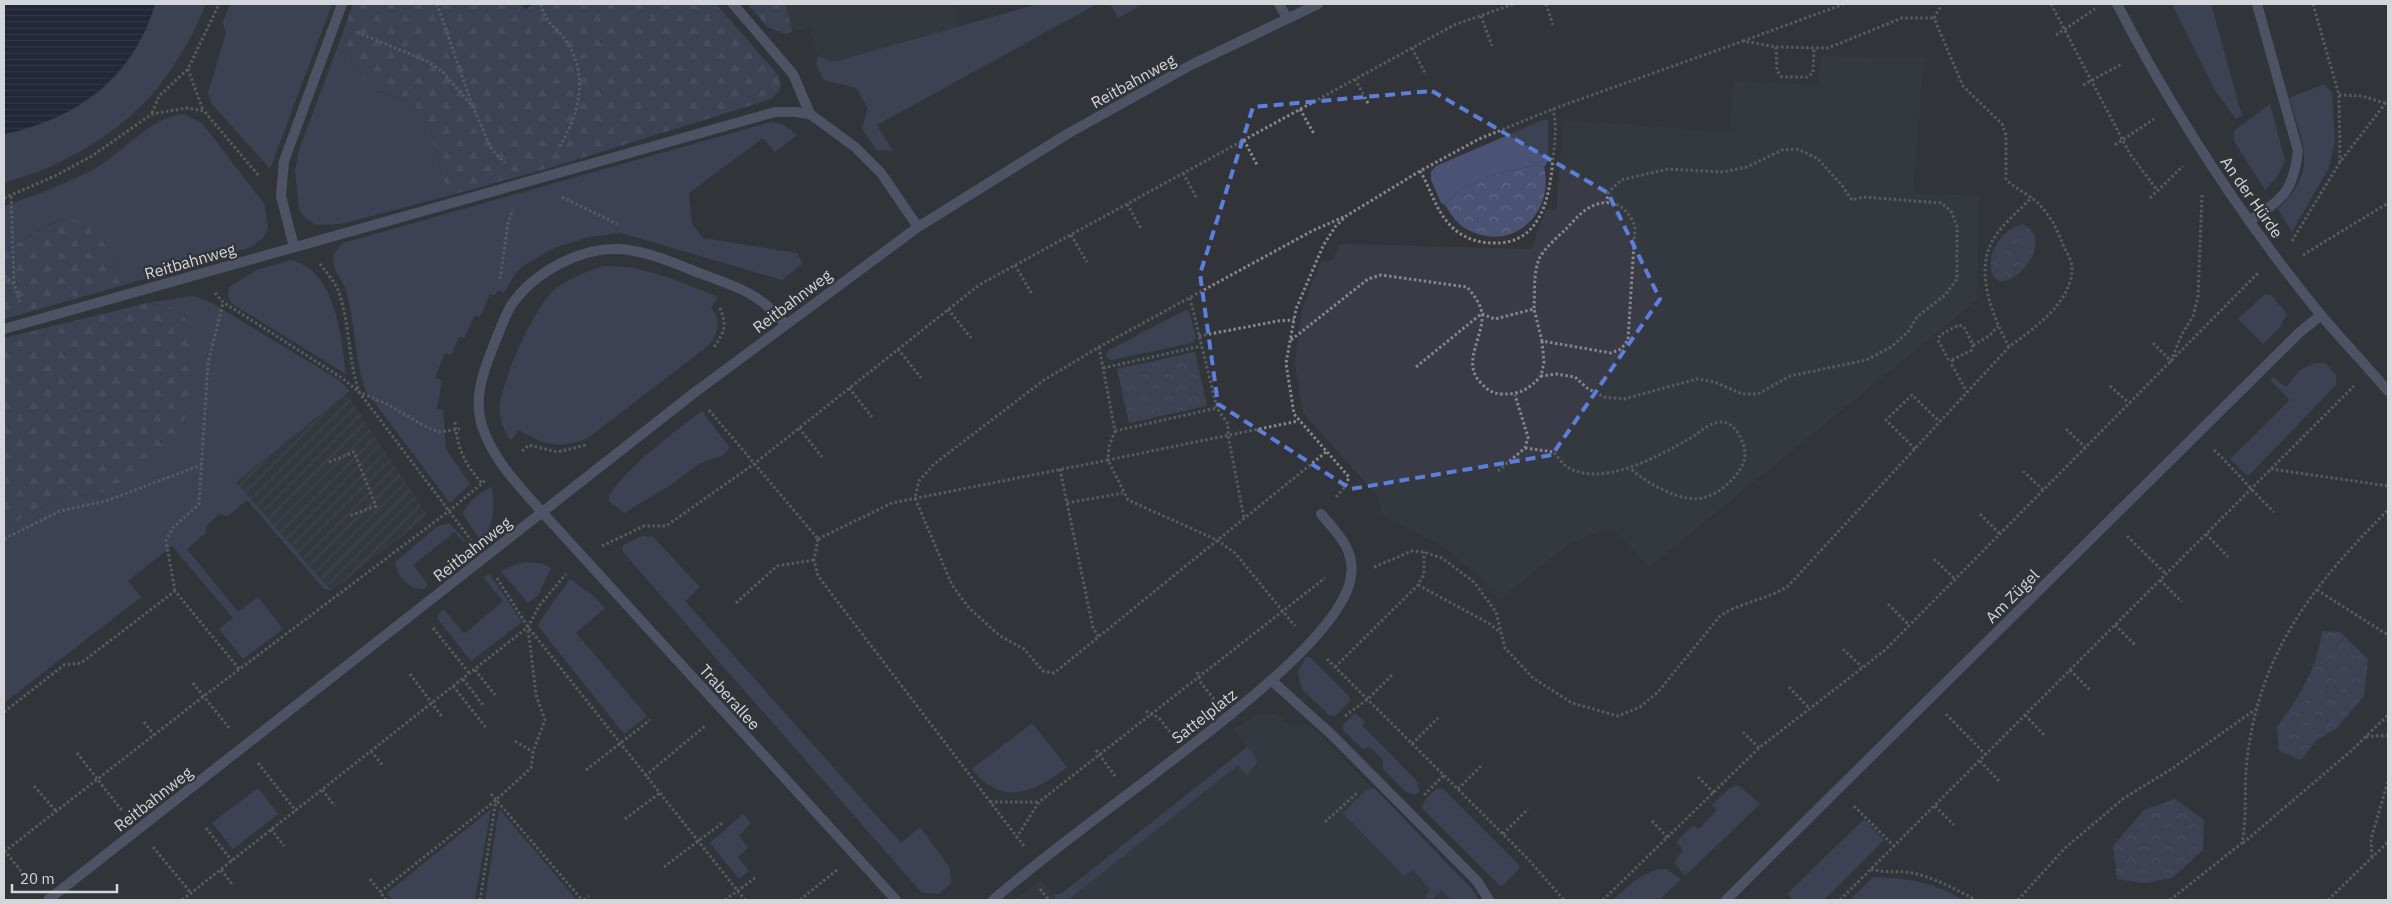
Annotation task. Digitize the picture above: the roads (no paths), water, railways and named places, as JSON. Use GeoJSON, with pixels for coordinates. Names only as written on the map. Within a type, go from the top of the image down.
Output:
{"type":"FeatureCollection","features":[{"type":"Feature","properties":{"kind":"street"},"geometry":{"type":"LineString","coordinates":[[294,247],[281,196],[284,161],[342,4]]}},
{"type":"Feature","properties":{"kind":"street"},"geometry":{"type":"LineString","coordinates":[[733,4],[793,74],[810,114]]}},
{"type":"Feature","properties":{"kind":"street"},"geometry":{"type":"LineString","coordinates":[[1280,4],[1287,18]]}},
{"type":"Feature","properties":{"kind":"street","name":"Reitbahnweg"},"geometry":{"type":"LineString","coordinates":[[48,900],[694,393],[918,227],[1069,134],[1191,65],[1318,4]]}},
{"type":"Feature","properties":{"kind":"street","name":"An der Hürde"},"geometry":{"type":"LineString","coordinates":[[2117,4],[2174,107],[2250,221],[2321,315],[2388,391]]}},
{"type":"Feature","properties":{"kind":"street"},"geometry":{"type":"LineString","coordinates":[[2250,221],[2272,206],[2287,191],[2295,175],[2298,151],[2257,4]]}},
{"type":"Feature","properties":{"kind":"street","name":"Reitbahnweg"},"geometry":{"type":"LineString","coordinates":[[4,328],[775,112],[810,114],[830,127],[881,174],[918,227]]}},
{"type":"Feature","properties":{"kind":"street","name":"Traberallee"},"geometry":{"type":"LineString","coordinates":[[785,324],[770,306],[748,291],[669,262],[618,249],[577,256],[559,264],[544,274],[518,297],[506,315],[483,371],[478,394],[478,408],[482,426],[490,446],[504,467],[542,512],[896,900]]}},
{"type":"Feature","properties":{"kind":"street","name":"Am Zügel"},"geometry":{"type":"LineString","coordinates":[[1726,900],[2300,332],[2321,315]]}},
{"type":"Feature","properties":{"kind":"street","name":"Sattelplatz"},"geometry":{"type":"LineString","coordinates":[[993,900],[1228,717],[1271,680],[1335,613],[1348,590],[1352,576],[1351,557],[1345,542],[1321,514]]}},
{"type":"Feature","properties":{"kind":"street"},"geometry":{"type":"LineString","coordinates":[[1271,680],[1332,735],[1477,881],[1490,900]]}}]}
